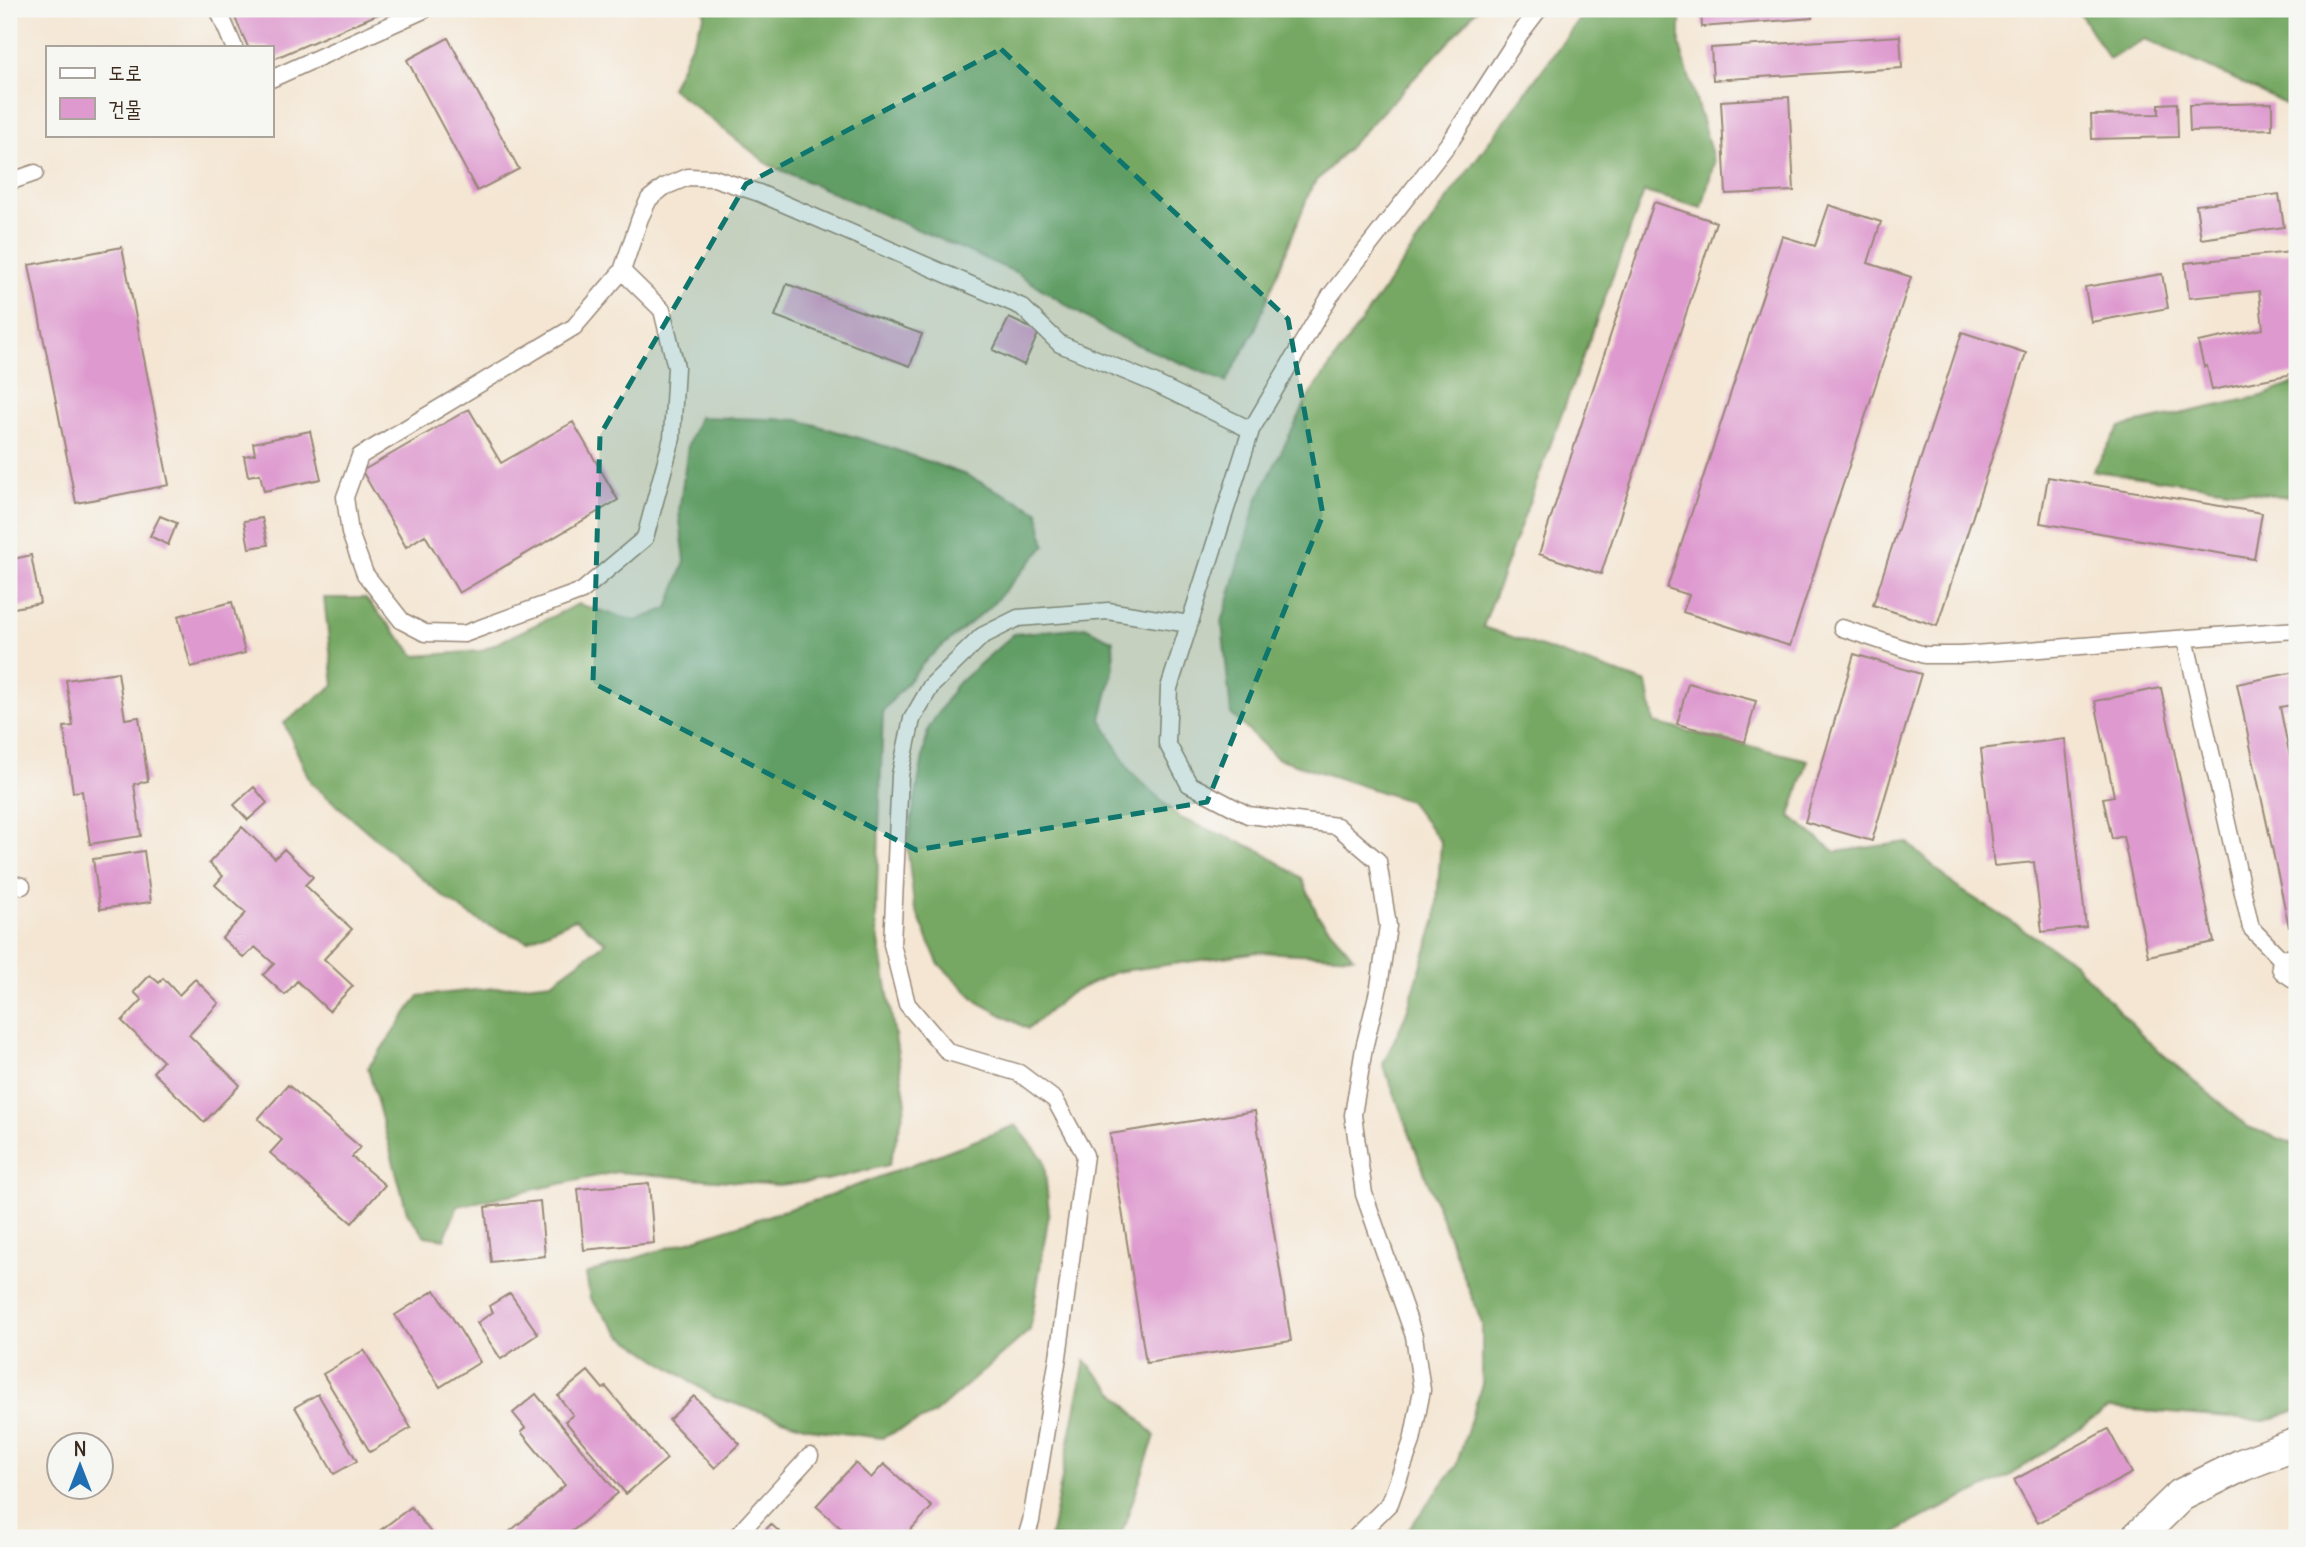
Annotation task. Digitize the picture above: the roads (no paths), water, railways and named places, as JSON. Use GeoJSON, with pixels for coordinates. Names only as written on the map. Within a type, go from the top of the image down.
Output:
{"type":"FeatureCollection","features":[{"type":"Feature","properties":{"kind":"street"},"geometry":{"type":"LineString","coordinates":[[2137,1538],[2181,1495],[2242,1465],[2297,1444]]}},
{"type":"Feature","properties":{"kind":"lane"},"geometry":{"type":"LineString","coordinates":[[218,9],[234,46]]}},
{"type":"Feature","properties":{"kind":"lane"},"geometry":{"type":"LineString","coordinates":[[273,78],[426,9]]}},
{"type":"Feature","properties":{"kind":"lane"},"geometry":{"type":"LineString","coordinates":[[1356,1538],[1390,1503],[1412,1441],[1422,1390],[1415,1336],[1364,1194],[1353,1115],[1364,1048],[1379,987],[1388,926],[1378,861],[1337,826],[1248,815],[1189,784],[1167,743],[1169,688],[1251,430],[1330,296],[1452,139],[1539,9]]}},
{"type":"Feature","properties":{"kind":"lane"},"geometry":{"type":"LineString","coordinates":[[9,182],[35,173]]}},
{"type":"Feature","properties":{"kind":"lane"},"geometry":{"type":"LineString","coordinates":[[622,271],[662,310],[676,367],[672,439],[645,538],[582,592],[464,634],[425,633],[402,621],[365,574],[350,533],[345,497],[360,456],[573,327],[622,271],[649,199],[664,187],[688,177],[714,178],[760,193],[1022,307],[1060,344],[1154,383],[1251,430]]}},
{"type":"Feature","properties":{"kind":"lane"},"geometry":{"type":"LineString","coordinates":[[1026,1538],[1058,1357],[1086,1155],[1055,1100],[1019,1073],[948,1052],[907,1004],[892,944],[900,775],[912,719],[931,686],[982,636],[1018,618],[1108,611],[1189,624]]}},
{"type":"Feature","properties":{"kind":"lane"},"geometry":{"type":"LineString","coordinates":[[1842,628],[1924,655],[1961,655],[2297,630]]}},
{"type":"Feature","properties":{"kind":"lane"},"geometry":{"type":"LineString","coordinates":[[2185,638],[2251,928],[2293,969]]}},
{"type":"Feature","properties":{"kind":"lane"},"geometry":{"type":"LineString","coordinates":[[735,1538],[810,1456]]}}]}
